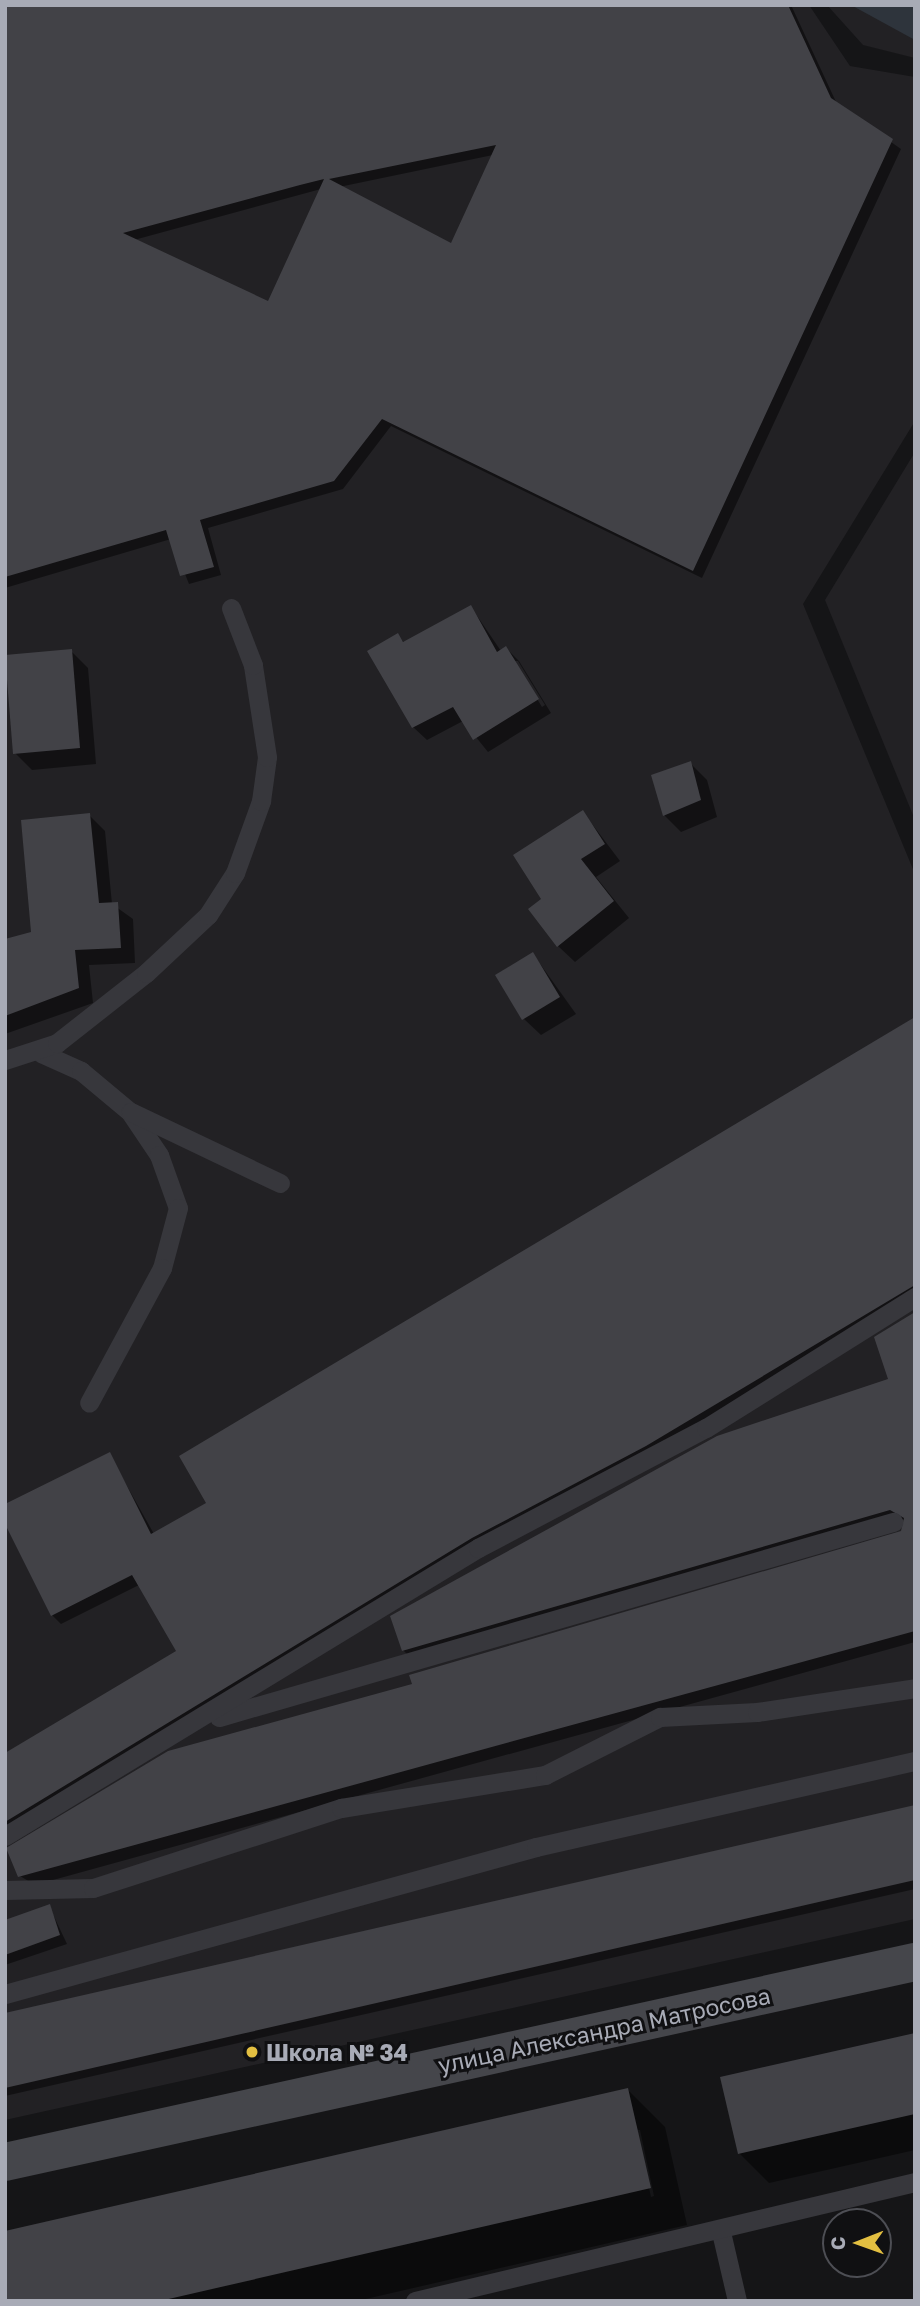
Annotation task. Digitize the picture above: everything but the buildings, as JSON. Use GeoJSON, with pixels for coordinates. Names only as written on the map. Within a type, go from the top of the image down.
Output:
{"type":"FeatureCollection","features":[{"type":"Feature","properties":{"kind":"street","name":"улица Александра Матросова"},"geometry":{"type":"LineString","coordinates":[[5,2162],[915,1962]]}},
{"type":"Feature","properties":{"kind":"lane"},"geometry":{"type":"LineString","coordinates":[[5,1060],[41,1053],[155,965],[208,915],[235,873],[261,801],[267,757],[253,665],[231,608]]}},
{"type":"Feature","properties":{"kind":"lane"},"geometry":{"type":"LineString","coordinates":[[41,1053],[81,1071],[130,1112],[280,1183]]}},
{"type":"Feature","properties":{"kind":"lane"},"geometry":{"type":"LineString","coordinates":[[89,1403],[178,1226],[170,1178],[130,1112]]}},
{"type":"Feature","properties":{"kind":"lane"},"geometry":{"type":"LineString","coordinates":[[5,1836],[195,1724],[478,1548],[706,1429],[915,1297]]}},
{"type":"Feature","properties":{"kind":"lane"},"geometry":{"type":"LineString","coordinates":[[195,1724],[893,1522]]}},
{"type":"Feature","properties":{"kind":"lane"},"geometry":{"type":"LineString","coordinates":[[5,1890],[93,1888],[341,1808],[545,1775],[660,1717],[757,1712],[915,1688]]}},
{"type":"Feature","properties":{"kind":"lane"},"geometry":{"type":"LineString","coordinates":[[5,1994],[536,1847],[915,1761]]}},
{"type":"Feature","properties":{"kind":"lane"},"geometry":{"type":"LineString","coordinates":[[415,2301],[721,2232],[915,2182]]}},
{"type":"Feature","properties":{"kind":"lane"},"geometry":{"type":"LineString","coordinates":[[721,2232],[737,2301]]}},
{"type":"Feature","properties":{"kind":"shaded area"},"geometry":{"type":"Polygon","coordinates":[[[5,5],[809,5],[850,66],[915,77],[915,421],[803,604],[915,874],[915,1919],[5,2120],[5,5]]]}},
{"type":"Feature","properties":{"kind":"shaded area"},"geometry":{"type":"Polygon","coordinates":[[[827,5],[915,5],[915,58],[863,45],[827,5]]]}},
{"type":"Feature","properties":{"kind":"shaded area"},"geometry":{"type":"Polygon","coordinates":[[[851,5],[915,5],[915,40],[851,5]]]}},
{"type":"Feature","properties":{"kind":"shaded area"},"geometry":{"type":"Polygon","coordinates":[[[915,452],[915,820],[825,600],[915,452]]]}},
{"type":"Feature","properties":{"kind":"place","name":"Школа № 34"},"geometry":{"type":"Point","coordinates":[252,2052]}}]}
